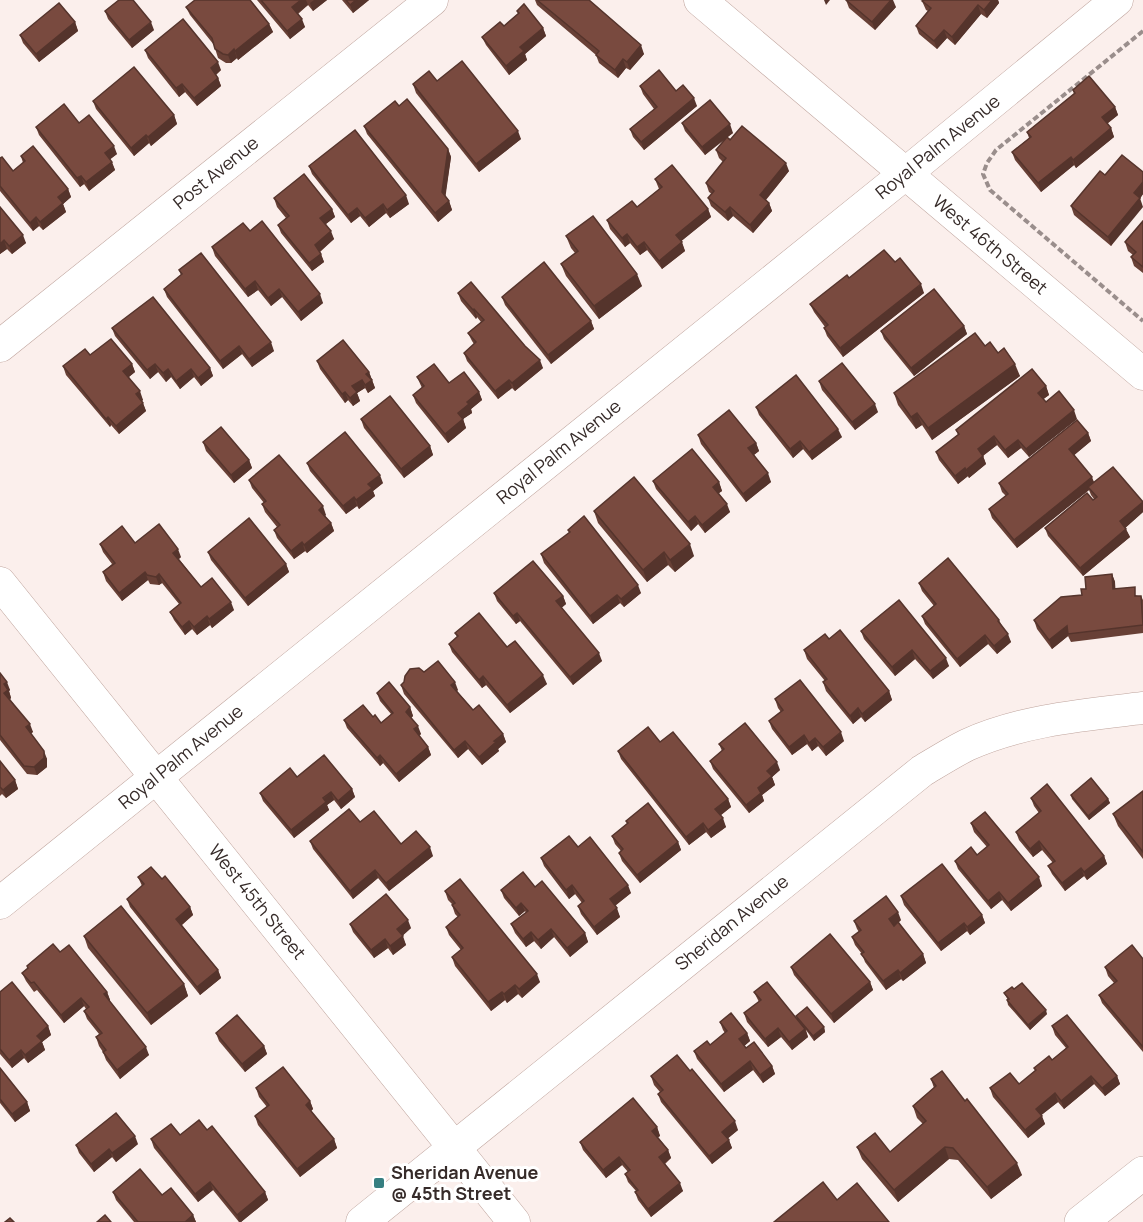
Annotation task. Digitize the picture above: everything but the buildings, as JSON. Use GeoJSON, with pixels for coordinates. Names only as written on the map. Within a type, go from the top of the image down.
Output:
{"type":"FeatureCollection","features":[{"type":"Feature","properties":{"kind":"main road"},"geometry":{"type":"LineString","coordinates":[[1081,1222],[1143,1173]]}},
{"type":"Feature","properties":{"kind":"street","name":"Post Avenue"},"geometry":{"type":"LineString","coordinates":[[0,346],[432,0]]}},
{"type":"Feature","properties":{"kind":"street","name":"West 46th Street"},"geometry":{"type":"LineString","coordinates":[[700,0],[1143,374]]}},
{"type":"Feature","properties":{"kind":"street","name":"Royal Palm Avenue"},"geometry":{"type":"LineString","coordinates":[[0,903],[905,174],[1117,0]]}},
{"type":"Feature","properties":{"kind":"street","name":"West 45th Street"},"geometry":{"type":"LineString","coordinates":[[0,583],[514,1222]]}},
{"type":"Feature","properties":{"kind":"street","name":"Sheridan Avenue"},"geometry":{"type":"LineString","coordinates":[[362,1222],[922,771],[967,745],[1009,730],[1060,718],[1143,708]]}},
{"type":"Feature","properties":{"kind":"path"},"geometry":{"type":"LineString","coordinates":[[1143,31],[996,150],[983,174],[990,190],[1143,321]]}},
{"type":"Feature","properties":{"kind":"place","name":"Sheridan Avenue @ 45th Street"},"geometry":{"type":"Point","coordinates":[379,1183]}}]}
